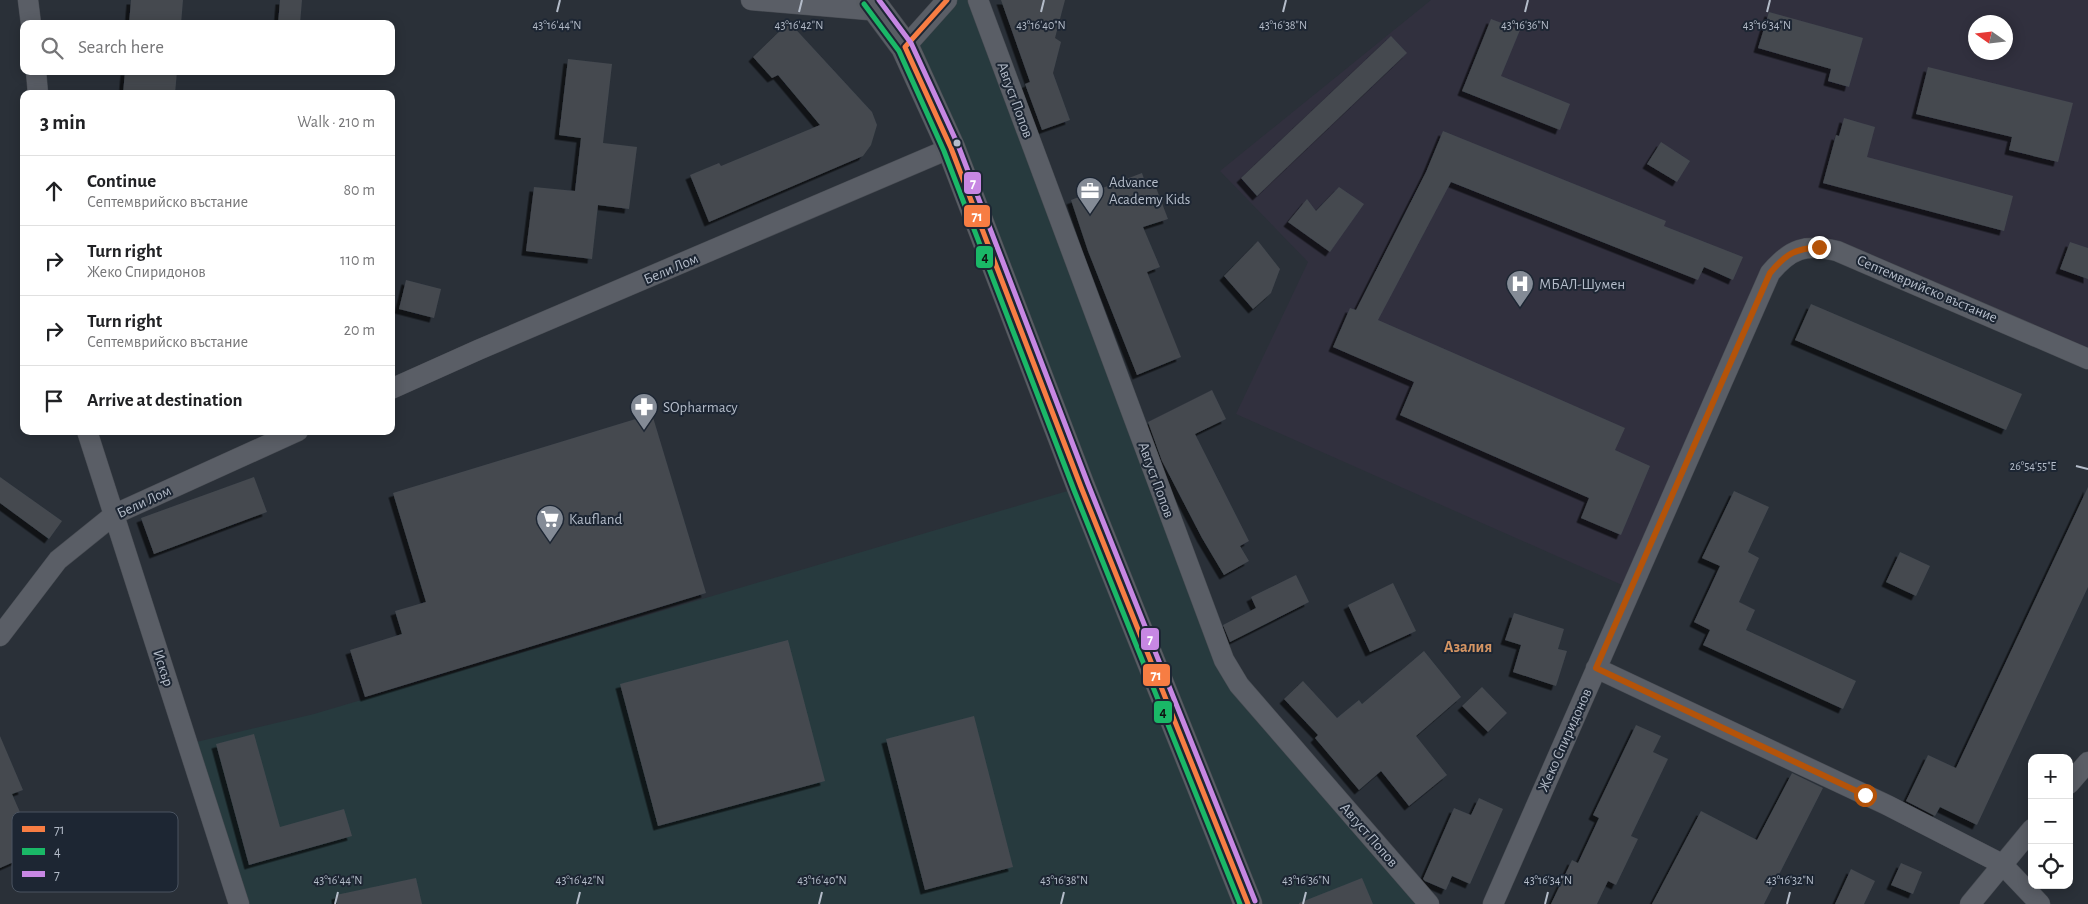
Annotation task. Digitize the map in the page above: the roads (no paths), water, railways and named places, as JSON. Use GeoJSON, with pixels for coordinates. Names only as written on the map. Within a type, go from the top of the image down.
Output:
{"type":"FeatureCollection","features":[{"type":"Feature","properties":{"kind":"street"},"geometry":{"type":"LineString","coordinates":[[28,0],[30,20]]}},
{"type":"Feature","properties":{"kind":"street"},"geometry":{"type":"LineString","coordinates":[[751,0],[875,6],[905,47],[951,148],[1081,487],[1248,904]]}},
{"type":"Feature","properties":{"kind":"street"},"geometry":{"type":"LineString","coordinates":[[905,47],[947,0]]}},
{"type":"Feature","properties":{"kind":"street","name":"Август Попов"},"geometry":{"type":"LineString","coordinates":[[978,0],[1224,660],[1239,685],[1429,904]]}},
{"type":"Feature","properties":{"kind":"street"},"geometry":{"type":"LineString","coordinates":[[36,75],[38,90]]}},
{"type":"Feature","properties":{"kind":"street","name":"Бели Лом"},"geometry":{"type":"LineString","coordinates":[[395,387],[951,148]]}},
{"type":"Feature","properties":{"kind":"street","name":"Септемврийско въстание"},"geometry":{"type":"LineString","coordinates":[[1770,273],[1784,257],[1800,249],[1819,247],[1837,251],[2088,359]]}},
{"type":"Feature","properties":{"kind":"street","name":"Жеко Спиридонов"},"geometry":{"type":"LineString","coordinates":[[1492,904],[1770,273]]}},
{"type":"Feature","properties":{"kind":"street","name":"Искър"},"geometry":{"type":"LineString","coordinates":[[88,435],[239,904]]}},
{"type":"Feature","properties":{"kind":"street","name":"Бели Лом"},"geometry":{"type":"LineString","coordinates":[[0,636],[58,560],[115,514],[289,435]]}},
{"type":"Feature","properties":{"kind":"street"},"geometry":{"type":"LineString","coordinates":[[1596,668],[1887,805],[2002,864],[2040,904]]}},
{"type":"Feature","properties":{"kind":"street"},"geometry":{"type":"LineString","coordinates":[[2073,779],[2088,762]]}},
{"type":"Feature","properties":{"kind":"street"},"geometry":{"type":"LineString","coordinates":[[1970,904],[2028,834]]}},
{"type":"Feature","properties":{"kind":"place","name":"Advance Academy Kids"},"geometry":{"type":"Point","coordinates":[1090,215]}},
{"type":"Feature","properties":{"kind":"place","name":"МБАЛ-Шумен"},"geometry":{"type":"Point","coordinates":[1520,308]}},
{"type":"Feature","properties":{"kind":"place","name":"SOpharmacy"},"geometry":{"type":"Point","coordinates":[644,431]}},
{"type":"Feature","properties":{"kind":"place","name":"Kaufland"},"geometry":{"type":"Point","coordinates":[550,543]}},
{"type":"Feature","properties":{"kind":"district","name":"Азалия"},"geometry":{"type":"Point","coordinates":[1468,647]}}]}
